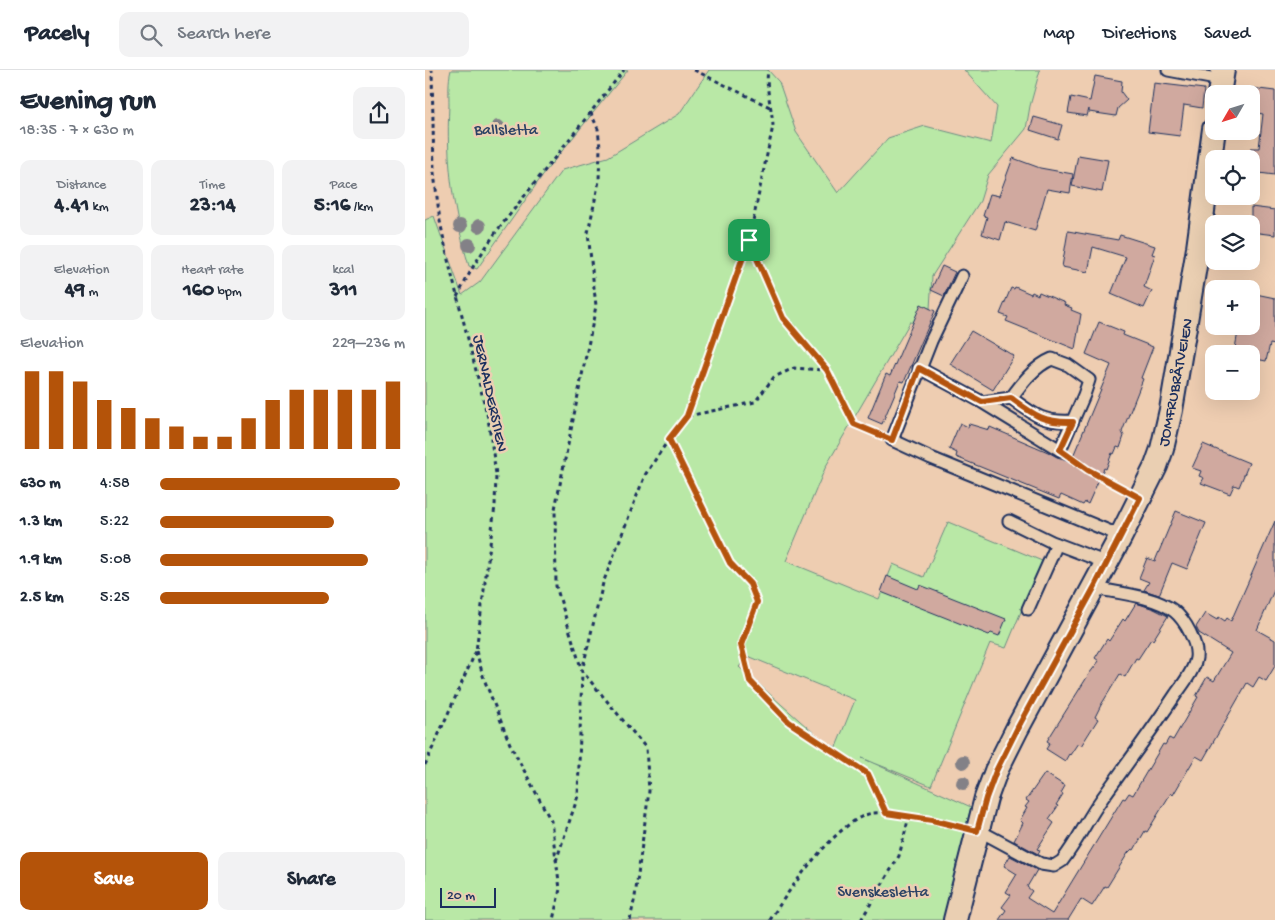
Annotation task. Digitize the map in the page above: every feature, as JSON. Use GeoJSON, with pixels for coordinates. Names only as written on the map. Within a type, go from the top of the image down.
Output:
{"type":"FeatureCollection","features":[{"type":"Feature","properties":{"kind":"street","name":"JOMFRUBRÅTVEIEN"},"geometry":{"type":"LineString","coordinates":[[955,920],[986,798],[996,771],[1067,635],[1094,588],[1156,466],[1171,410],[1198,248],[1213,140]]}},
{"type":"Feature","properties":{"kind":"lane"},"geometry":{"type":"LineString","coordinates":[[1168,70],[1221,81]]}},
{"type":"Feature","properties":{"kind":"lane"},"geometry":{"type":"LineString","coordinates":[[962,276],[919,368],[892,440],[931,458],[1121,536]]}},
{"type":"Feature","properties":{"kind":"lane"},"geometry":{"type":"LineString","coordinates":[[919,368],[982,402],[1060,450],[1085,395],[1089,380],[1068,365],[1052,359],[1044,362],[1023,382],[1011,398]]}},
{"type":"Feature","properties":{"kind":"lane"},"geometry":{"type":"LineString","coordinates":[[982,402],[1011,398],[1042,419],[1056,422],[1073,422]]}},
{"type":"Feature","properties":{"kind":"lane"},"geometry":{"type":"LineString","coordinates":[[1009,521],[1057,544],[1107,563]]}},
{"type":"Feature","properties":{"kind":"lane"},"geometry":{"type":"LineString","coordinates":[[1028,609],[1057,544]]}},
{"type":"Feature","properties":{"kind":"lane"},"geometry":{"type":"LineString","coordinates":[[977,831],[1041,864],[1055,866],[1062,861],[1100,802],[1189,675],[1196,659],[1196,651],[1192,637],[1181,618],[1174,611],[1151,600],[1094,588]]}},
{"type":"Feature","properties":{"kind":"path","name":"JERNALDERSTIEN"},"geometry":{"type":"LineString","coordinates":[[425,765],[476,651],[495,506],[496,474],[488,418],[448,260],[435,188],[432,143],[432,70]]}},
{"type":"Feature","properties":{"kind":"path"},"geometry":{"type":"LineString","coordinates":[[457,297],[474,265],[496,232],[624,70]]}},
{"type":"Feature","properties":{"kind":"path"},"geometry":{"type":"LineString","coordinates":[[694,70],[772,108]]}},
{"type":"Feature","properties":{"kind":"path"},"geometry":{"type":"LineString","coordinates":[[556,861],[578,796],[582,671],[603,583],[645,476],[669,439],[687,416],[749,240],[773,126],[772,108],[766,83],[768,70]]}},
{"type":"Feature","properties":{"kind":"path"},"geometry":{"type":"LineString","coordinates":[[590,111],[598,129],[600,147],[599,181],[589,233],[595,306],[555,509],[556,586],[582,671],[646,748],[649,791],[635,897],[630,920]]}},
{"type":"Feature","properties":{"kind":"path"},"geometry":{"type":"LineString","coordinates":[[749,240],[783,318],[827,370],[854,424],[892,440]]}},
{"type":"Feature","properties":{"kind":"path"},"geometry":{"type":"LineString","coordinates":[[687,416],[755,402],[774,376],[794,368],[827,370]]}},
{"type":"Feature","properties":{"kind":"path"},"geometry":{"type":"LineString","coordinates":[[669,439],[730,563],[750,584],[757,602],[741,645],[750,681],[789,722],[868,774],[886,813]]}},
{"type":"Feature","properties":{"kind":"path"},"geometry":{"type":"LineString","coordinates":[[1060,450],[1088,470],[1140,498]]}},
{"type":"Feature","properties":{"kind":"path"},"geometry":{"type":"LineString","coordinates":[[476,651],[484,679],[510,744],[551,821],[560,889],[553,920]]}},
{"type":"Feature","properties":{"kind":"path"},"geometry":{"type":"LineString","coordinates":[[770,920],[801,876],[835,836],[858,817],[873,812],[886,813],[961,826],[977,831]]}},
{"type":"Feature","properties":{"kind":"path"},"geometry":{"type":"LineString","coordinates":[[861,920],[899,856],[909,817]]}},
{"type":"Feature","properties":{"kind":"green space","name":"Ballsletta"},"geometry":{"type":"Polygon","coordinates":[[[451,70],[628,70],[545,172],[477,269],[469,266],[452,187],[448,126],[451,70]]]}},
{"type":"Feature","properties":{"kind":"green space","name":"Svenskesletta"},"geometry":{"type":"Polygon","coordinates":[[[709,70],[768,70],[779,82],[796,132],[838,193],[888,138],[925,126],[991,143],[997,107],[964,70],[1040,70],[1026,129],[988,175],[980,201],[932,276],[929,325],[910,322],[826,466],[786,561],[879,599],[893,564],[924,577],[948,522],[1042,561],[1006,648],[990,643],[931,786],[862,758],[971,807],[943,920],[425,920],[425,220],[434,216],[462,295],[480,282],[562,170],[608,157],[679,114],[709,70]],[[748,656],[739,667],[825,743],[836,747],[855,700],[748,656]]]}},
{"type":"Feature","properties":{"kind":"building"},"geometry":{"type":"Polygon","coordinates":[[[1095,76],[1122,81],[1121,92],[1127,100],[1118,108],[1116,116],[1089,112],[1089,109],[1087,116],[1068,113],[1071,97],[1090,101],[1095,76]]]}},
{"type":"Feature","properties":{"kind":"building"},"geometry":{"type":"Polygon","coordinates":[[[1154,83],[1204,89],[1202,108],[1184,105],[1180,136],[1148,132],[1154,83]]]}},
{"type":"Feature","properties":{"kind":"building"},"geometry":{"type":"Polygon","coordinates":[[[1260,89],[1275,91],[1275,175],[1260,173],[1260,150],[1251,150],[1251,148],[1259,148],[1263,114],[1260,114],[1260,89]]]}},
{"type":"Feature","properties":{"kind":"building"},"geometry":{"type":"Polygon","coordinates":[[[1034,117],[1062,125],[1058,139],[1030,130],[1034,117]]]}},
{"type":"Feature","properties":{"kind":"building"},"geometry":{"type":"Polygon","coordinates":[[[1078,155],[1108,160],[1102,192],[1072,186],[1078,155]]]}},
{"type":"Feature","properties":{"kind":"building"},"geometry":{"type":"Polygon","coordinates":[[[1013,158],[1040,168],[1073,174],[1070,193],[1047,189],[1035,231],[1005,222],[1000,240],[982,234],[987,217],[983,216],[990,194],[999,196],[1013,158]]]}},
{"type":"Feature","properties":{"kind":"building"},"geometry":{"type":"Polygon","coordinates":[[[1251,207],[1275,210],[1275,235],[1260,233],[1260,215],[1251,215],[1251,207]]]}},
{"type":"Feature","properties":{"kind":"building"},"geometry":{"type":"Polygon","coordinates":[[[1068,231],[1118,240],[1120,235],[1155,246],[1152,254],[1155,255],[1144,287],[1152,291],[1144,308],[1111,294],[1126,257],[1093,247],[1088,272],[1062,267],[1068,231]]]}},
{"type":"Feature","properties":{"kind":"building"},"geometry":{"type":"Polygon","coordinates":[[[942,266],[955,272],[944,296],[931,290],[942,266]]]}},
{"type":"Feature","properties":{"kind":"building"},"geometry":{"type":"Polygon","coordinates":[[[1015,287],[1031,294],[1032,292],[1038,295],[1039,292],[1065,303],[1064,305],[1072,308],[1071,310],[1081,314],[1075,349],[1006,321],[1008,317],[1000,314],[1011,288],[1014,289],[1015,287]]]}},
{"type":"Feature","properties":{"kind":"building"},"geometry":{"type":"Polygon","coordinates":[[[1260,295],[1275,298],[1275,345],[1270,344],[1266,361],[1260,360],[1260,345],[1236,345],[1237,335],[1260,335],[1260,295]]]}},
{"type":"Feature","properties":{"kind":"building"},"geometry":{"type":"Polygon","coordinates":[[[921,304],[935,311],[904,382],[900,381],[882,424],[868,418],[886,374],[890,376],[921,304]]]}},
{"type":"Feature","properties":{"kind":"building"},"geometry":{"type":"Polygon","coordinates":[[[1099,322],[1124,332],[1123,335],[1153,347],[1141,378],[1143,379],[1122,432],[1124,436],[1120,448],[1117,447],[1114,454],[1112,453],[1088,504],[1085,502],[1083,505],[1061,495],[1059,499],[956,457],[957,453],[949,449],[960,423],[968,427],[969,424],[989,430],[990,427],[1057,457],[1071,461],[1111,365],[1086,354],[1099,322]]]}},
{"type":"Feature","properties":{"kind":"building"},"geometry":{"type":"Polygon","coordinates":[[[971,331],[1014,356],[993,390],[950,364],[971,331]]]}},
{"type":"Feature","properties":{"kind":"building"},"geometry":{"type":"Polygon","coordinates":[[[1203,444],[1249,463],[1239,487],[1234,485],[1230,494],[1201,483],[1204,478],[1199,476],[1201,471],[1192,468],[1203,444]]]}},
{"type":"Feature","properties":{"kind":"building"},"geometry":{"type":"Polygon","coordinates":[[[1176,511],[1206,523],[1187,569],[1172,563],[1159,595],[1144,590],[1149,582],[1139,578],[1147,558],[1155,561],[1176,511]]]}},
{"type":"Feature","properties":{"kind":"building"},"geometry":{"type":"Polygon","coordinates":[[[1275,521],[1275,588],[1257,630],[1275,640],[1275,666],[1266,681],[1259,677],[1253,687],[1247,683],[1203,760],[1196,756],[1173,795],[1171,793],[1147,832],[1145,831],[1134,850],[1132,849],[1128,853],[1107,887],[1105,886],[1092,906],[1081,899],[1068,920],[999,920],[1006,910],[1002,907],[1011,895],[1006,892],[1017,874],[1004,866],[1010,856],[1037,870],[1027,887],[1032,891],[1027,898],[1052,914],[1123,798],[1125,799],[1129,793],[1133,795],[1163,744],[1165,745],[1169,738],[1173,740],[1198,697],[1196,696],[1207,677],[1214,681],[1231,653],[1199,633],[1196,627],[1205,613],[1217,620],[1219,617],[1225,621],[1227,618],[1231,621],[1275,521]]]}},
{"type":"Feature","properties":{"kind":"building"},"geometry":{"type":"Polygon","coordinates":[[[887,576],[918,589],[920,585],[1006,619],[999,636],[991,633],[989,635],[881,592],[887,576]]]}},
{"type":"Feature","properties":{"kind":"building"},"geometry":{"type":"Polygon","coordinates":[[[1136,603],[1168,616],[1153,640],[1151,639],[1138,659],[1136,658],[1125,677],[1120,674],[1095,717],[1098,719],[1081,746],[1078,743],[1065,761],[1046,749],[1050,743],[1047,741],[1099,661],[1095,658],[1107,639],[1109,641],[1136,603]]]}},
{"type":"Feature","properties":{"kind":"building"},"geometry":{"type":"Polygon","coordinates":[[[1045,773],[1065,786],[1061,793],[1063,794],[1056,805],[1058,806],[1049,819],[1054,823],[1037,849],[1040,850],[1038,854],[1014,841],[1023,823],[1020,820],[1029,802],[1026,800],[1045,773]]]}},
{"type":"Feature","properties":{"kind":"route"},"geometry":{"type":"LineString","coordinates":[[749,240],[783,318],[827,370],[854,424],[892,440],[919,368],[982,402],[1011,398],[1042,419],[1056,422],[1073,422],[1060,450],[1063,454],[1107,481],[1140,498],[996,771],[977,831],[932,820],[886,813],[868,774],[789,722],[750,681],[741,645],[757,602],[750,584],[730,563],[669,439],[687,416],[749,240]]}}]}
